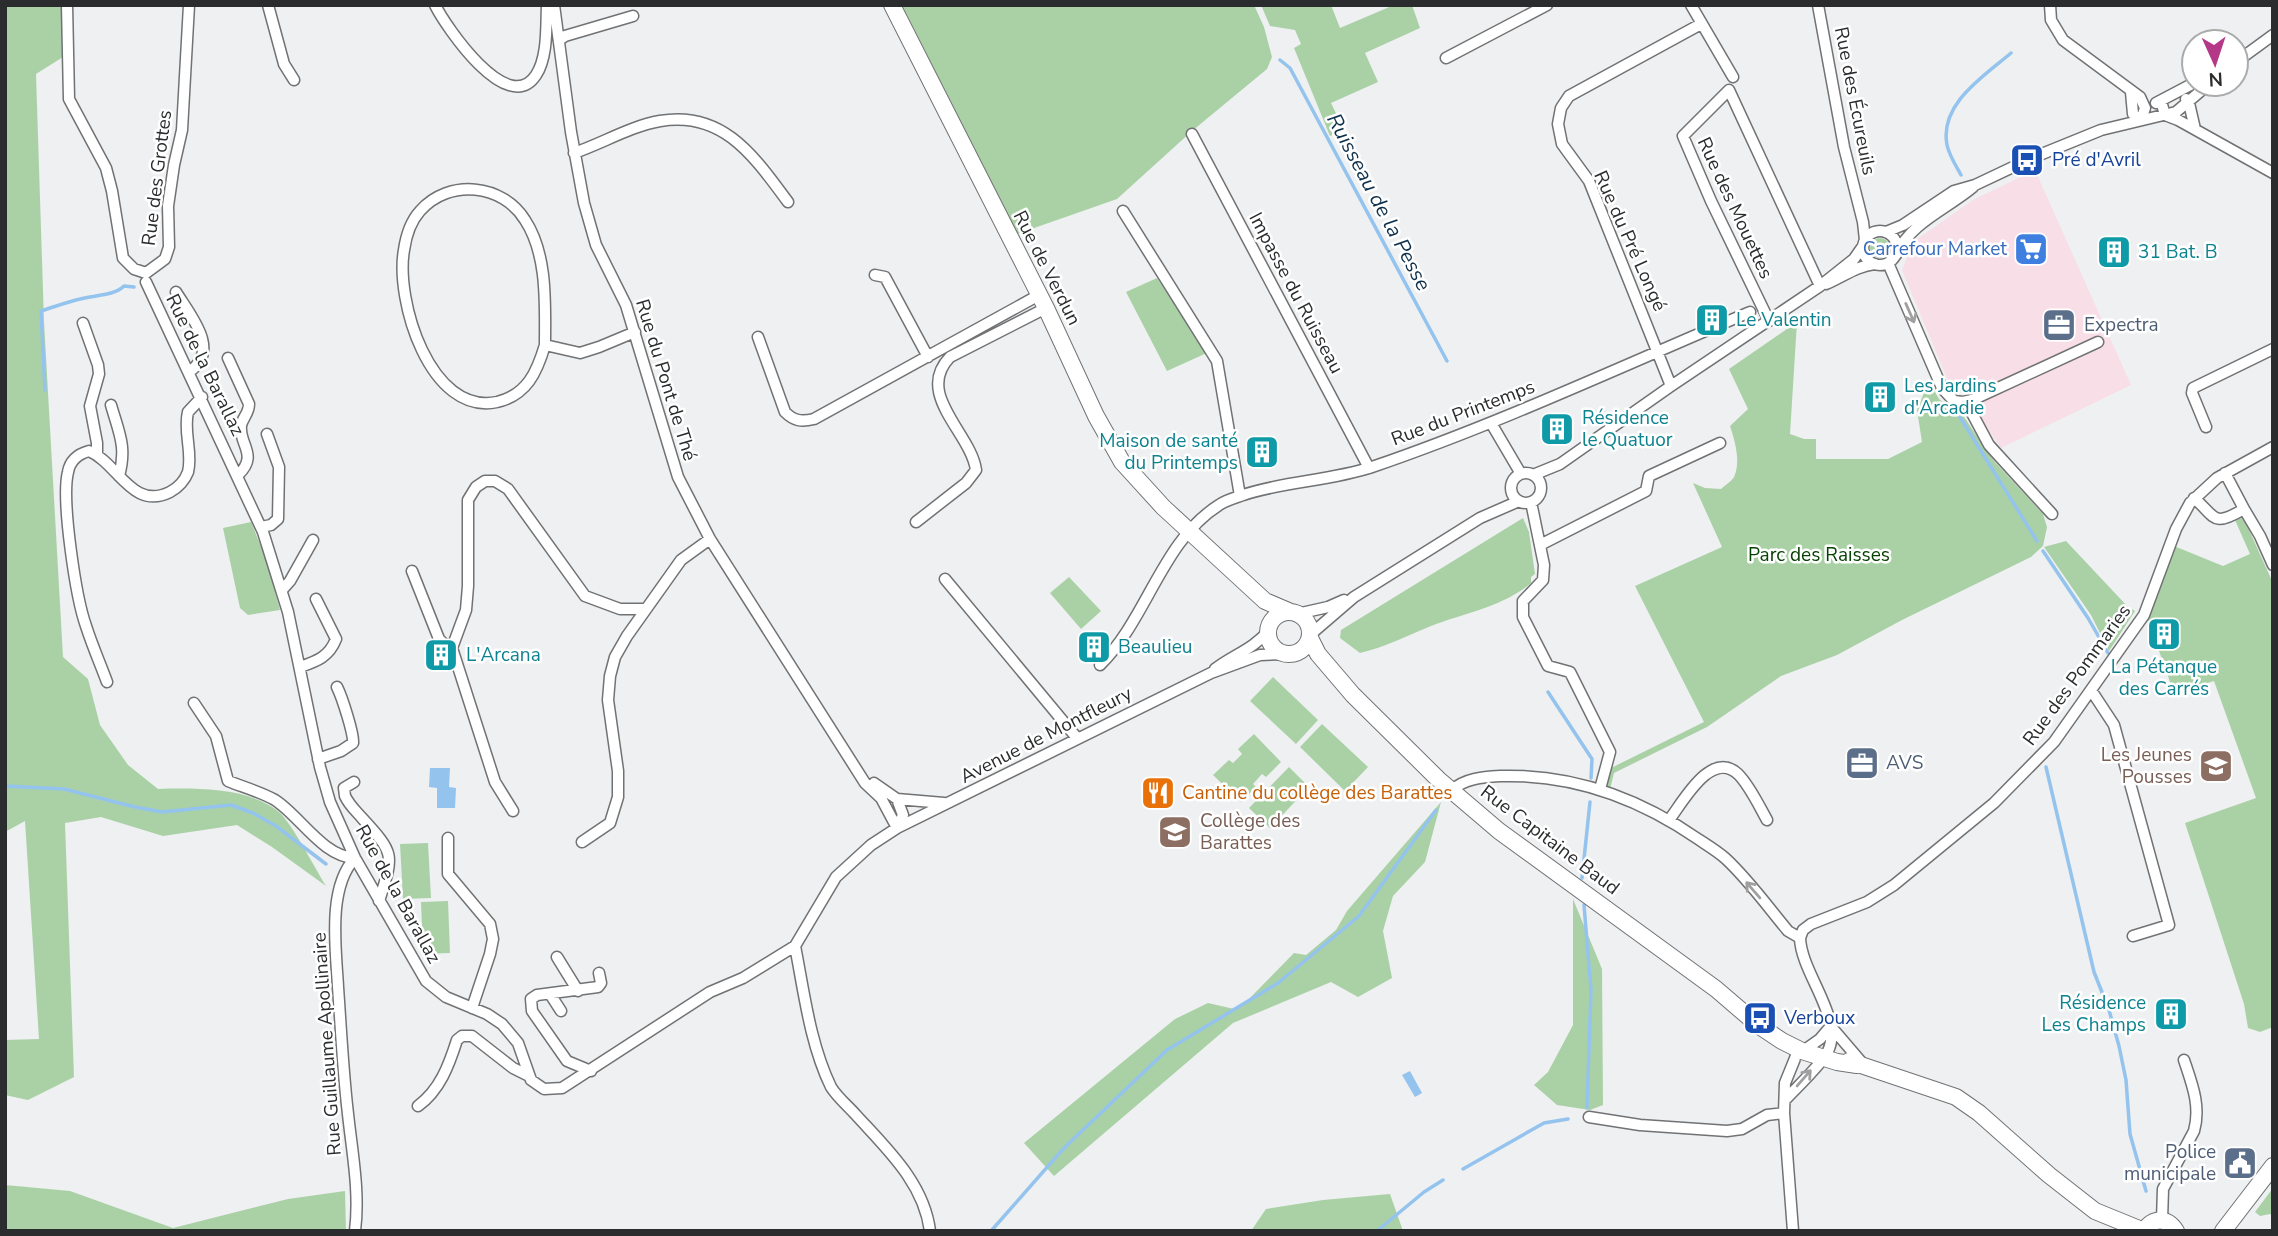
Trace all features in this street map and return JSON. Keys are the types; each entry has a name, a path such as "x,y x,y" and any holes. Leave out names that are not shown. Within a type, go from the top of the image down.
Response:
{"main road":[{"name":"Rue de Verdun","path":"892,5 1042,302 1096,416 1122,462 1189,532 1265,601 1294,613"},
{"name":"Rue de Verdun","path":"1189,532 1198,546 1263,613 1269,628"},
{"path":"1294,613 1306,619 1310,636 1305,647 1288,654 1272,645 1269,628 1276,617 1294,613"},
{"name":"Rue Capitaine Baud","path":"1310,636 1318,654 1353,695 1451,791 1519,846 1735,1003 1758,1025 1782,1041 1956,1097 1979,1113 2049,1175 2095,1211 2144,1231 2155,1220 2174,1227"},
{"name":"Rue Capitaine Baud","path":"1288,654 1311,665 1353,695"},
{"path":"2228,1229 2270,1173"}],"street":[{"name":"Rue des Grottes","path":"67,5 69,99 106,168 122,258 134,269 146,273 165,259 170,247 168,206 182,130 190,5"},
{"path":"268,5 284,64 294,80"},
{"path":"435,5 442,19 488,74 502,83 517,86 529,82 536,75 542,57 547,5"},
{"name":"Rue du Pont de Thé","path":"554,5 584,202 596,245 626,305 678,477 710,539 865,783 881,798 897,828"},
{"path":"1446,58 1547,5"},
{"path":"1691,5 1733,77"},
{"name":"Rue des Écureuils","path":"1818,5 1864,243"},
{"path":"2050,5 2051,20 2063,40 2140,97 2145,108"},
{"path":"559,40 633,16"},
{"name":"Rue du Pré Longé","path":"1671,386 1589,181 1562,144 1558,124 1562,108 1569,96 1701,24"},
{"path":"2250,52 2273,35"},
{"name":"Rue des Mouettes","path":"1769,321 1683,136 1728,90 1820,286"},
{"path":"2131,92 2137,117"},
{"path":"2137,117 2145,108 2178,93 2189,103 2195,129"},
{"path":"1521,474 1533,475 1560,464 1769,321 1820,286 1854,258 1873,233 1885,232 1903,225 1954,191 1975,185 2032,158 2137,117 2165,116 2176,112 2195,98"},
{"path":"2161,101 2165,116"},
{"path":"2165,116 2195,129 2273,173"},
{"path":"575,153 660,121 694,121 737,139 762,166 788,202"},
{"name":"Impasse du Ruisseau","path":"1192,134 1369,468"},
{"path":"1820,286 1860,266 1892,259 1912,230 1975,185"},
{"path":"462,189 478,190 504,198 517,208 532,232 542,269 545,345 534,376 519,393 508,398 494,402 472,402 452,392 442,383 434,372 407,307 402,268 410,228 419,212 431,201 443,194 462,189"},
{"name":"Rue des Écureuils","path":"1858,204 1885,232"},
{"path":"1123,211 1217,361 1240,496"},
{"path":"1885,232 1896,243 1892,259 1942,388 1954,401 1966,402 2098,342"},
{"path":"1864,243 1867,258 1875,264"},
{"path":"875,275 885,277 928,357"},
{"name":"Rue de la Barallaz","path":"146,282 261,527 282,590 318,759 330,802 355,858 426,981 446,997 487,1014 510,1031 518,1043 529,1076"},
{"path":"176,292 204,344 199,365 190,371"},
{"path":"758,337 785,412 793,419 804,421 814,419 928,357 1042,302"},
{"path":"916,522 966,483 976,470 971,454 939,398 938,386 943,364 950,357 1042,302"},
{"name":"Rue du Printemps","path":"1100,665 1136,619 1161,572 1195,523 1220,503 1259,490 1330,478 1369,468 1491,424 1750,312"},
{"path":"83,323 99,374 90,405 97,454"},
{"path":"545,345 580,353 635,332"},
{"path":"2206,427 2192,393 2193,388 2273,349"},
{"path":"229,358 249,411 241,426 248,460 238,475"},
{"path":"107,682 78,598 65,491 68,470 76,457 89,451 97,454 128,486 142,495 152,497 174,491 182,483 189,466 188,412 202,397"},
{"path":"1966,402 1989,444 2052,514"},
{"path":"111,405 123,447 124,458 118,476"},
{"path":"1491,424 1521,474"},
{"path":"261,527 271,525 278,519 279,467 268,433"},
{"path":"1540,545 1646,491 1649,476 1720,443"},
{"name":"Rue des Pommaries","path":"1800,938 1803,930 1811,924 1867,902 1894,885 1994,803 2054,742 2144,615 2176,528 2194,498 2225,473 2273,447"},
{"path":"1294,613 1328,607 1353,597 1480,518 1519,501 1531,502 1539,495 1560,464"},
{"path":"2225,473 2273,565"},
{"path":"1480,518 1511,491 1512,484 1521,474"},
{"path":"1533,475 1538,479 1541,489"},
{"path":"513,811 495,782 452,648 466,610 468,500 475,487 485,481 495,481 508,489 585,596 620,609 646,609"},
{"path":"1511,491 1519,501"},
{"path":"2194,498 2208,515 2216,519 2228,518 2244,509"},
{"path":"1531,502 1544,565 1543,580 1523,601 1523,617 1548,666 1570,672 1610,752 1603,791"},
{"path":"2260,536 2273,534"},
{"path":"582,842 610,823 618,797 618,771 608,700 615,657 681,560 710,539"},
{"path":"282,590 313,540"},
{"path":"412,570 439,639 452,648"},
{"path":"945,579 1077,738"},
{"path":"1310,636 1353,597"},
{"path":"300,667 319,661 331,650 335,639 316,599"},
{"name":"Avenue de Montfleury","path":"1211,673 1228,659 1254,646 1269,628"},
{"name":"Avenue de Montfleury","path":"897,828 1211,673 1260,655 1288,654"},
{"path":"318,759 341,751 353,743 354,737 347,720 344,701 337,687"},
{"path":"2091,690 2114,725 2169,925 2133,936"},
{"path":"194,703 216,736 228,781 276,801 298,823 343,858 355,858"},
{"path":"1670,820 1705,774 1723,768 1732,770 1743,780 1768,820"},
{"name":"Rue du Pont de Thé","path":"860,774 897,799 948,803"},
{"path":"1451,791 1472,779 1516,776 1541,777 1603,791 1670,820 1724,858 1788,931 1800,938 1803,958 1831,1026 1833,1039 1826,1055 1785,1100"},
{"path":"354,782 344,788 345,796 384,842 389,854 390,868 379,901"},
{"path":"418,1106 438,1087 457,1040 462,1036 472,1036 513,1068 529,1076 535,1084 551,1090 562,1088 710,992 743,978 795,946 836,877 855,857 897,828 903,815 897,799"},
{"path":"881,839 888,811"},
{"path":"448,838 448,874 490,924 493,939 472,1008"},
{"name":"Rue Guillaume Apollinaire","path":"355,858 341,880 335,932 344,1076 356,1194 355,1231"},
{"path":"795,946 809,1019 832,1089 902,1166 926,1207 930,1231"},
{"path":"557,957 578,991"},
{"path":"590,1071 567,1061 532,1011 531,999 537,995 598,987 601,983 598,973"},
{"path":"550,994 561,1011"},
{"path":"1794,1231 1784,1113 1785,1083 1796,1056 1820,1039 1831,1026"},
{"path":"1831,1026 1862,1067"},
{"path":"2174,1227 2164,1189 2194,1131 2198,1110 2185,1060"},
{"path":"1589,1117 1640,1125 1727,1131 1742,1129 1767,1115 1784,1113"}],"shaded area":[{"path":"2035,170 2131,385 2001,448 1979,416 1971,394 1951,388 1902,270 1913,242 1973,200"}],"green space":[{"path":"5,5 63,5 63,57 36,74 44,322 63,657 88,679 100,725 128,765 158,789 237,793 267,804 279,812 290,826 326,886 237,825 163,836 101,817 65,823 74,1077 28,1100 5,1095 5,1040 39,1039 25,821 5,832"},
{"path":"902,5 1254,5 1264,27 1272,57 1267,69 1192,131 1117,199 1017,234"},
{"path":"1261,5 1331,5 1340,28 1394,5 1412,5 1420,28 1365,53 1378,82 1331,103 1344,130 1330,136 1294,48 1301,44 1295,30 1270,26"},
{"path":"1880,238 1887,241 1890,248 1887,255 1880,258 1873,255 1870,248 1873,241"},
{"path":"1157,278 1209,352 1167,371 1126,292"},
{"name":"Parc des Raisses","path":"1797,322 1790,434 1804,439 1816,439 1816,459 1888,459 1922,442 1917,410 1929,381 1939,399 1960,411 1994,461 2043,514 2047,527 2043,546 2031,557 1837,655 1781,676 1707,727 1614,773 1610,789 1605,788 1611,768 1704,722 1635,586 1722,547 1693,483 1705,488 1721,489 1733,478 1736,471 1736,452 1730,426 1748,409 1729,369"},
{"path":"1523,518 1529,532 1535,574 1531,577 1531,583 1520,591 1496,604 1360,653 1340,638 1341,630"},
{"path":"2242,518 2273,583 2273,1027 2260,1032 2248,1028 2244,1004 2185,823 2256,798 2214,681 2174,693 2148,620 2174,546 2223,566 2250,554 2235,520"},
{"path":"251,522 266,559 280,610 248,615 240,608 223,528"},
{"path":"2066,541 2128,607 2135,611 2109,651 2091,615 2044,547"},
{"path":"1069,577 1101,611 1081,629 1050,593"},
{"path":"1273,677 1318,720 1296,744 1250,701"},
{"path":"1322,724 1368,767 1345,791 1300,747"},
{"path":"1254,734 1281,762 1266,777 1262,774 1253,784 1256,787 1241,802 1213,775 1229,760 1233,763 1242,754 1238,749"},
{"path":"1289,767 1309,787 1270,828 1249,808"},
{"path":"1441,802 1425,862 1393,896 1383,931 1392,978 1358,997 1331,982 1233,1023 1054,1176 1024,1143 1175,1019 1208,1003 1234,1009 1245,1003 1294,953 1306,955 1336,930 1347,911"},
{"path":"428,843 431,898 403,899 400,844"},
{"path":"1573,899 1602,969 1603,1105 1590,1110 1557,1105 1534,1085 1548,1072 1573,1025"},
{"path":"448,901 450,953 423,954 421,902"},
{"path":"5,1185 70,1191 173,1228 288,1199 345,1191 346,1231 5,1231"},
{"path":"2273,1188 2273,1216 2260,1216 2255,1212"},
{"path":"1390,1194 1403,1231 1251,1231 1266,1209"}],"water":[{"path":"430,768 450,768 449,787 456,788 455,808 437,808 437,788 429,787"},
{"path":"1410,1071 1422,1093 1415,1097 1402,1075"}],"waterway":[{"path":"1961,175 1947,145 1946,130 1950,117 1966,92 2011,53"},
{"name":"Ruisseau de la Pesse","path":"1280,60 1290,68 1447,361"},
{"path":"45,390 41,311 109,293 124,286 134,287"},
{"path":"1958,414 2037,541"},
{"path":"2043,551 2108,653"},
{"name":"Ruisseau de la Pesse","path":"1548,692 1592,759 1591,778"},
{"path":"2046,767 2094,972 2119,1046 2126,1080 2130,1134 2146,1191"},
{"path":"5,786 64,789 162,812 231,805 276,826 326,864"},
{"name":"Ruisseau de la Pesse","path":"1582,878 1590,802"},
{"path":"991,1231 1064,1148 1167,1050 1278,983 1359,916 1436,810"},
{"name":"Ruisseau de la Pesse","path":"1584,905 1591,990 1587,1108"},
{"name":"Ruisseau de la Pesse","path":"1463,1169 1544,1123 1568,1119"},
{"name":"Ruisseau de la Pesse","path":"1377,1231 1424,1192 1443,1180"}],"place":[{"name":"Pré d'Avril","path":"2027,160"},
{"name":"Carrefour Market","path":"2031,249"},
{"name":"31 Bat. B","path":"2114,252"},
{"name":"Le Valentin","path":"1712,320"},
{"name":"Expectra","path":"2059,325"},
{"name":"Les Jardins d'Arcadie","path":"1880,397"},
{"name":"Résidence le Quatuor","path":"1557,429"},
{"name":"Maison de santé du Printemps","path":"1262,452"},
{"name":"La Pétanque des Carrés","path":"2164,634"},
{"name":"Beaulieu","path":"1094,647"},
{"name":"L'Arcana","path":"441,655"},
{"name":"AVS","path":"1862,763"},
{"name":"Les Jeunes Pousses","path":"2216,766"},
{"name":"Cantine du collège des Barattes","path":"1158,793"},
{"name":"Collège des Barattes","path":"1175,832"},
{"name":"Résidence Les Champs","path":"2171,1014"},
{"name":"Verboux","path":"1760,1018"},
{"name":"Police municipale","path":"2240,1163"}]}
